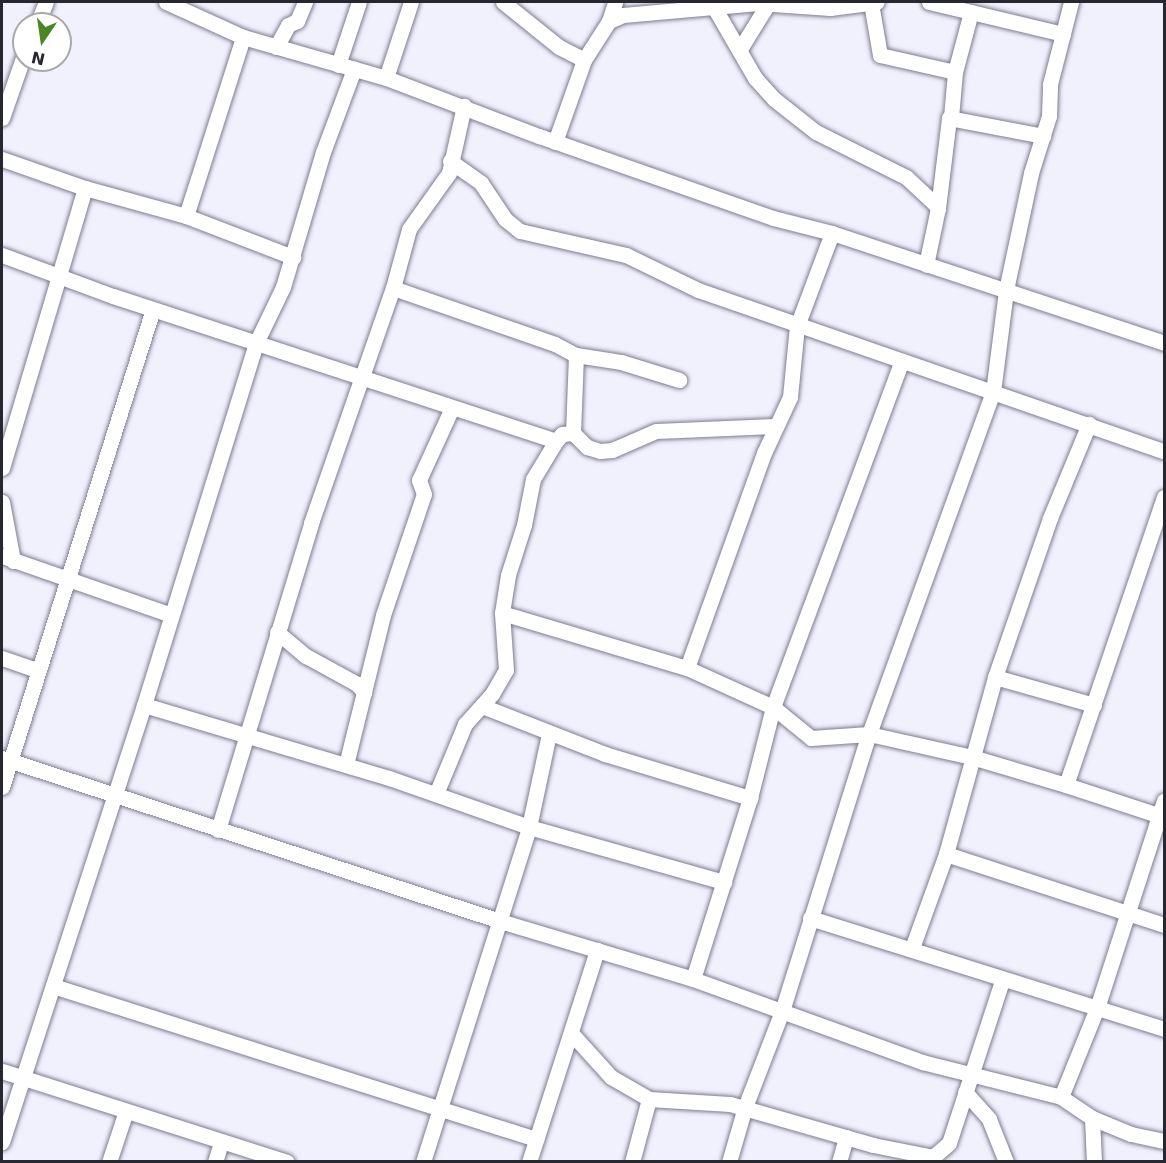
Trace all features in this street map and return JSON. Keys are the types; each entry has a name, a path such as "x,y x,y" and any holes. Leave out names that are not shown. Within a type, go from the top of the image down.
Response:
{"street":[{"path":"166,2 186,6 243,37 386,78 555,142 773,218 832,232 1164,342"},
{"path":"276,47 288,25 297,21 305,2"},
{"path":"338,65 359,2"},
{"path":"386,78 411,2"},
{"path":"503,2 559,47 584,60"},
{"path":"555,142 584,60 609,21 615,2"},
{"path":"609,21 623,15 713,4 768,2 831,5 874,2 880,55 955,72"},
{"path":"740,49 768,2"},
{"path":"928,2 1063,34"},
{"path":"729,1161 745,1107 782,1011 869,734 993,392 1005,290 1043,136 1071,2"},
{"path":"713,4 755,78 794,116 816,132 906,177 938,208"},
{"path":"926,265 938,208 955,72 972,12"},
{"path":"186,216 243,37"},
{"path":"2,1142 144,705 256,343 269,321 293,257 321,157 354,69"},
{"path":"2,118 18,72"},
{"path":"218,830 277,632 393,288 409,229 428,196 444,181 464,106"},
{"path":"951,117 1043,136"},
{"path":"2,159 85,188 186,216 293,257"},
{"path":"450,161 481,183 505,219 520,231 626,255 698,290 1164,451"},
{"path":"2,468 57,275 85,188"},
{"path":"687,668 774,426 790,397 797,326 832,232"},
{"path":"2,255 361,379 556,441"},
{"path":"393,288 555,344 576,355 621,362 679,380"},
{"path":"2,787 6,759 67,580 153,309"},
{"path":"576,355 573,433 587,447 600,451 612,450 656,431 774,426"},
{"path":"693,979 750,798 773,707 902,362"},
{"path":"346,765 383,615 424,494 419,480 453,408"},
{"path":"912,948 946,855 995,677 1050,518 1089,424"},
{"path":"436,794 460,732 482,706 506,670 502,613 532,479 562,434 573,433"},
{"path":"1066,785 1164,497"},
{"path":"2,502 7,559 171,615"},
{"path":"502,613 687,668 773,707 811,738 869,734 972,757 1163,811 1096,1008 1061,1097"},
{"path":"277,632 306,656 357,684 364,692"},
{"path":"2,658 37,670"},
{"path":"995,677 1094,705"},
{"path":"144,705 346,765 529,827 724,882"},
{"path":"482,706 549,734 750,798"},
{"path":"423,1161 529,827 549,734"},
{"path":"6,759 114,797 500,921 693,979 922,1062 1061,1097 1092,1118 1131,1134 1164,1141"},
{"path":"946,855 1164,925"},
{"path":"810,918 912,948 1002,981 1164,1029"},
{"path":"529,1161 572,1034 597,950"},
{"path":"572,1034 611,1077 649,1099 711,1101 745,1107 846,1137 933,1157 949,1143 970,1073 1002,981"},
{"path":"53,986 536,1139"},
{"path":"2,1071 287,1161"},
{"path":"964,1092 988,1119 1006,1161"},
{"path":"632,1161 649,1099"},
{"path":"109,1161 126,1111"},
{"path":"1092,1118 1094,1161"},
{"path":"839,1161 846,1137"},
{"path":"215,1161 221,1142"}]}
